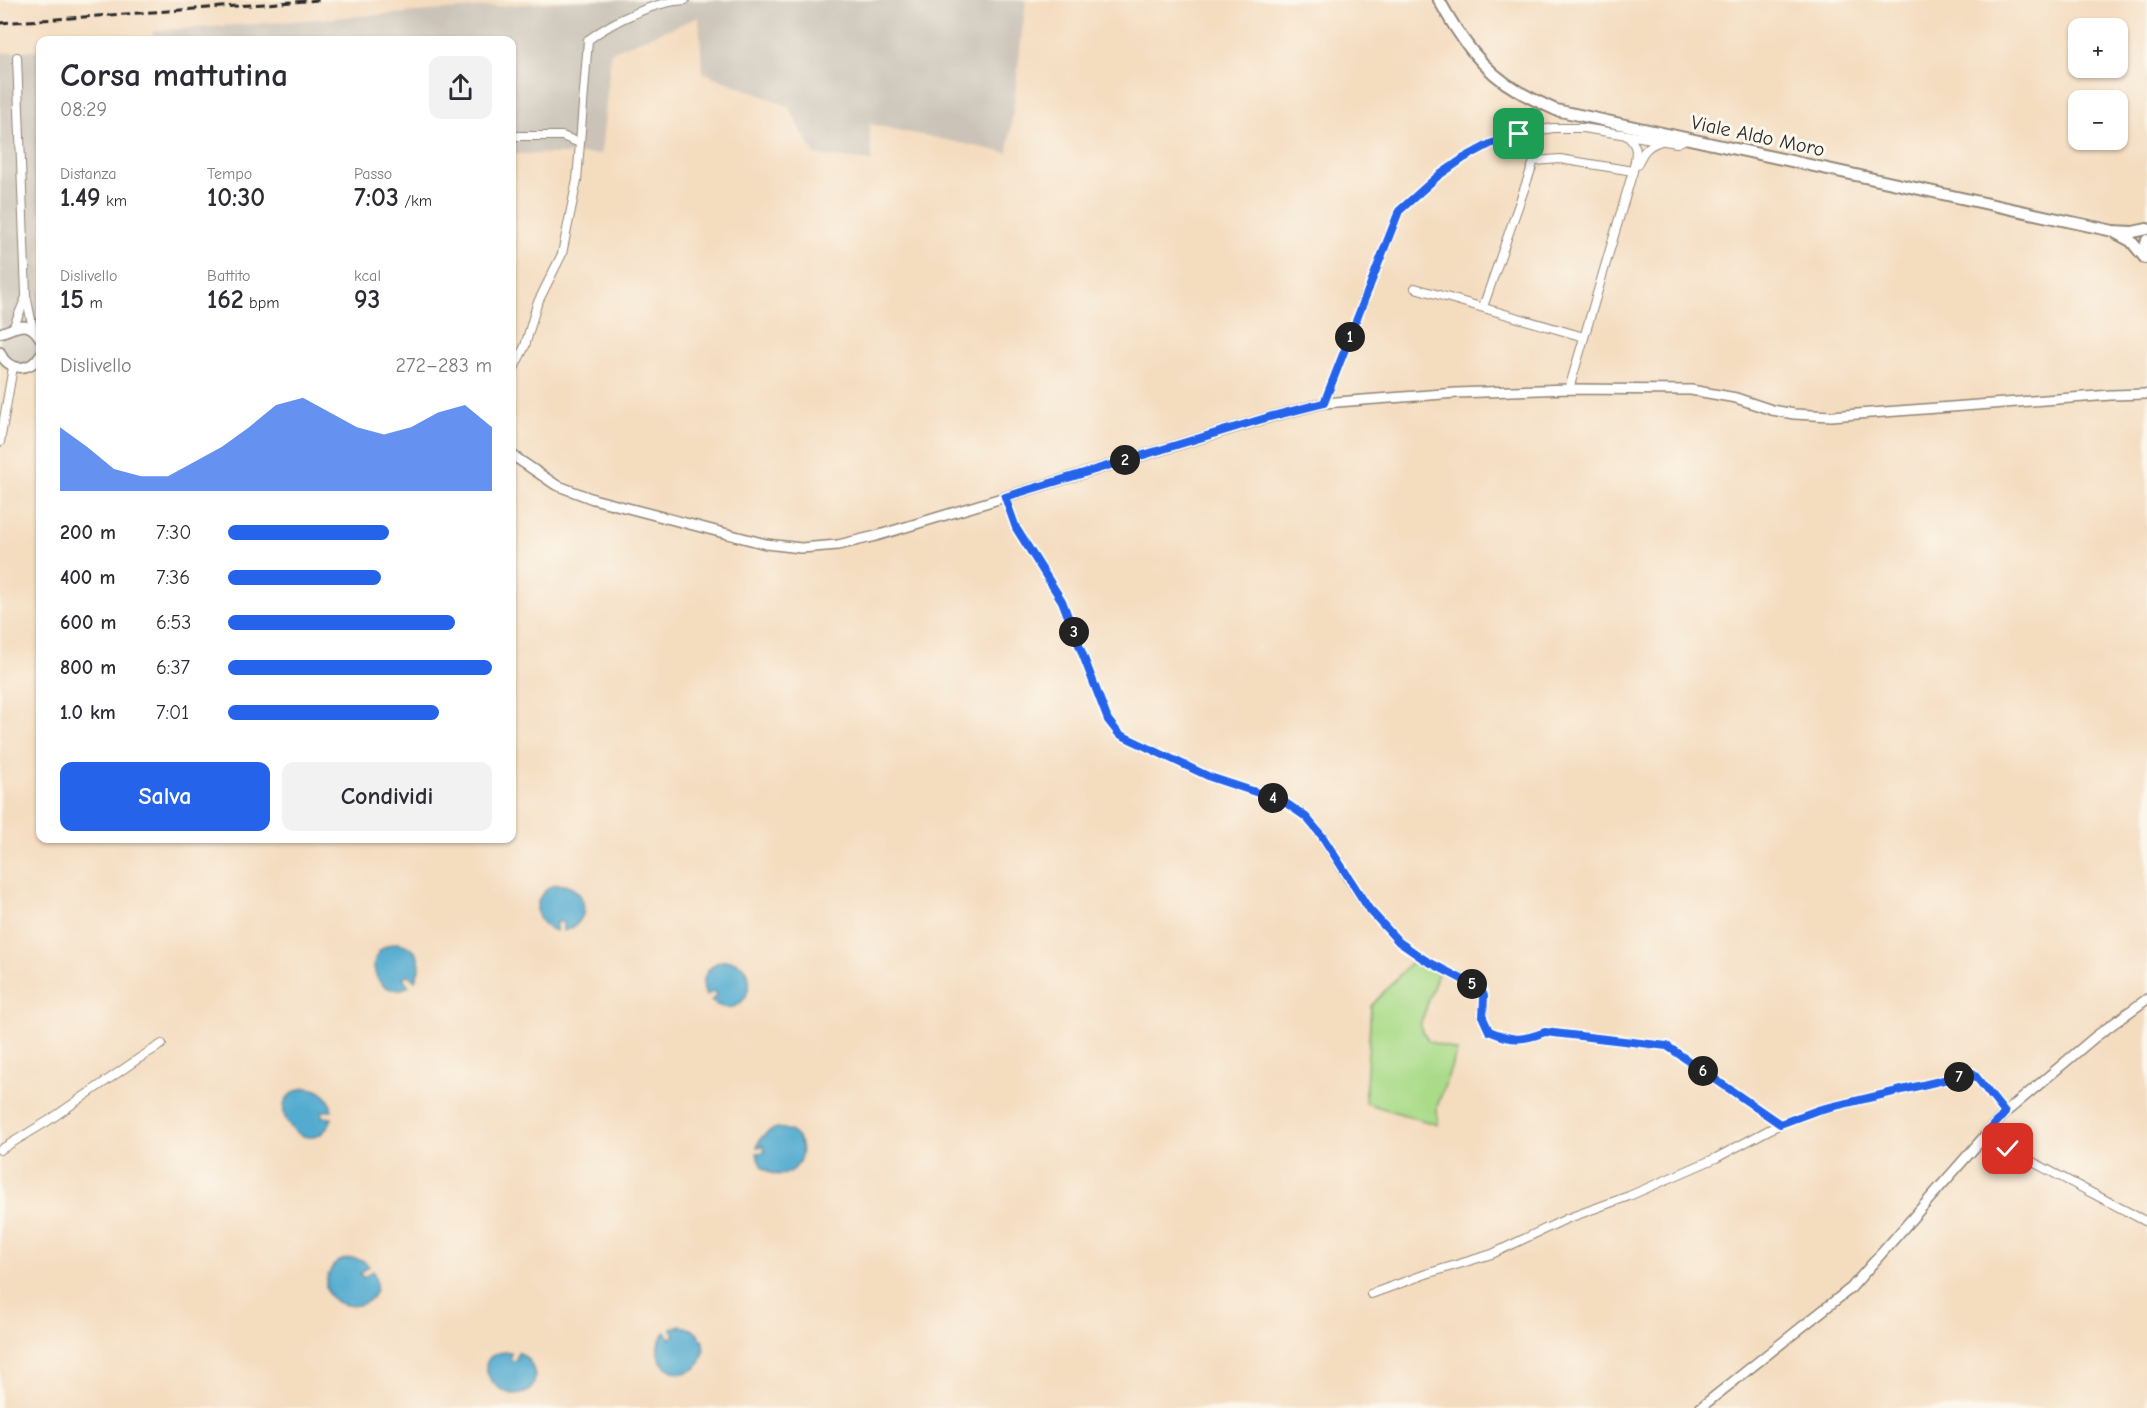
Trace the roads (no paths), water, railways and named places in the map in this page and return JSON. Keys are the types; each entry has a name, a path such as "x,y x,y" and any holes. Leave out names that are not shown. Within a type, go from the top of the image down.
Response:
{"main road":[{"name":"Viale Aldo Moro","path":"1439,0 1457,33 1483,64 1516,90 1556,110 2113,231 2133,232 2147,229"},
{"name":"Viale Aldo Moro","path":"2113,231 2131,241 2146,260"},
{"path":"2146,260 2147,240"}],"street":[{"path":"516,364 525,346 537,304 562,255 577,180 588,40 653,6 686,0"},
{"path":"17,57 26,295 33,329 36,333"},
{"path":"1324,403 1399,211 1430,183 1464,158 1490,144 1519,134 1553,128 1583,128 1677,144 1686,139"},
{"path":"1569,389 1633,171 1637,151 1635,142 1626,135"},
{"path":"516,136 562,136 580,143"},
{"path":"1633,171 1644,151 1651,145 1662,141"},
{"path":"1483,307 1534,161 1560,159 1633,171"},
{"path":"1415,288 1584,337"},
{"path":"0,341 26,295"},
{"path":"7,330 24,326 33,329"},
{"path":"0,354 13,367 36,367"},
{"path":"0,442 13,367"},
{"path":"516,458 556,485 593,499 766,544 801,548 838,545 1269,417 1324,403 1520,389 1691,390 1736,398 1772,410 1831,416 2146,394"},
{"path":"1005,497 1016,528 1062,601 1108,720 1119,734 1210,777 1283,801 1306,817 1322,836 1369,909 1399,942 1425,960 1481,989 1484,996 1483,1018 1489,1031 1508,1039 1527,1039 1545,1032 1667,1046 1780,1124"},
{"path":"1700,1408 1851,1288 2005,1113 2094,1036 2147,999"},
{"path":"0,1150 48,1121 162,1044"},
{"path":"1371,1294 1492,1254 1566,1219 1629,1196 1716,1158 1780,1124 1818,1110 1973,1073 2005,1113"},
{"path":"1987,1133 2018,1154 2147,1222"}],"water":[{"path":"555,885 575,890 583,904 580,920 573,927 563,931 563,922 556,922 556,931 542,922 538,916 538,902 547,889"},
{"path":"397,943 413,950 420,966 415,981 408,974 403,978 409,986 397,990 387,988 380,982 375,973 374,964 377,954 385,947"},
{"path":"721,961 736,962 745,969 749,979 744,1000 735,1006 724,1007 711,1001 717,995 713,991 706,996 704,990 705,975 711,967"},
{"path":"305,1088 320,1091 327,1097 332,1111 322,1111 322,1117 332,1118 323,1132 312,1137 301,1135 291,1127 285,1117 284,1105 290,1095"},
{"path":"777,1128 790,1131 798,1138 801,1147 801,1157 797,1166 790,1172 780,1175 764,1168 757,1153 765,1152 764,1146 757,1147 762,1137"},
{"path":"354,1258 362,1260 369,1266 360,1273 363,1278 373,1271 376,1287 371,1298 362,1304 350,1306 339,1303 330,1296 326,1285 330,1271 337,1262"},
{"path":"681,1326 697,1333 704,1347 701,1361 694,1369 685,1373 667,1368 658,1352 659,1342 666,1332 670,1339 675,1335 671,1328"},
{"path":"511,1352 510,1360 516,1361 518,1352 531,1364 534,1380 529,1391 517,1394 506,1392 496,1386 489,1377 486,1368 488,1360 496,1354"}],"railway":[{"path":"0,23 320,0"}]}
